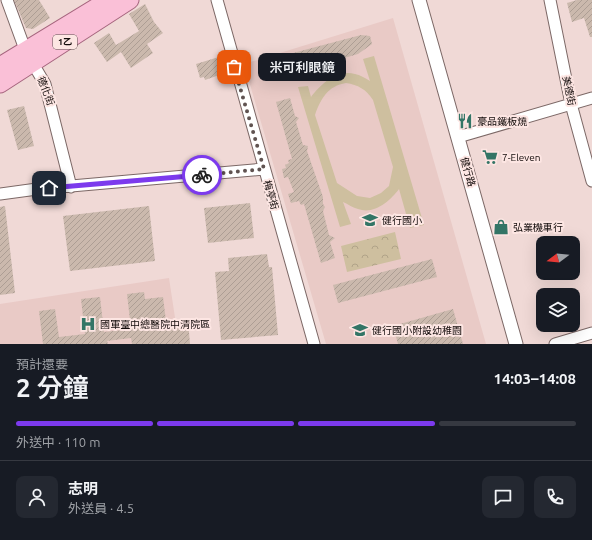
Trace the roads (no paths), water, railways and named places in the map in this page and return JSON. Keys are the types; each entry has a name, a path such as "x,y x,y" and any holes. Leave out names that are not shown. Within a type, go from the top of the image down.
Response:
{"main road":[{"name":"1乙","path":"0,84 30,57 108,0"},
{"name":"1乙","path":"0,66 30,57 130,0"}],"street":[{"name":"德化街","path":"7,0 30,57 45,84 71,187"},
{"name":"梅亭街","path":"216,0 314,344"},
{"name":"健行路","path":"419,0 516,344"},
{"name":"美德街","path":"550,0 571,104 592,182"},
{"path":"458,137 592,98"},
{"path":"0,194 38,189 264,169"},
{"path":"555,344 592,333"}],"place":[{"name":"米可利眼鏡","path":"234,67"},
{"name":"豪品鐵板燒","path":"465,121"},
{"name":"7-Eleven","path":"490,157"},
{"name":"健行國小","path":"370,220"},
{"name":"弘業機車行","path":"501,227"},
{"name":"國軍臺中總醫院中清院區","path":"88,324"},
{"name":"健行國小附設幼稚園","path":"360,330"}]}
